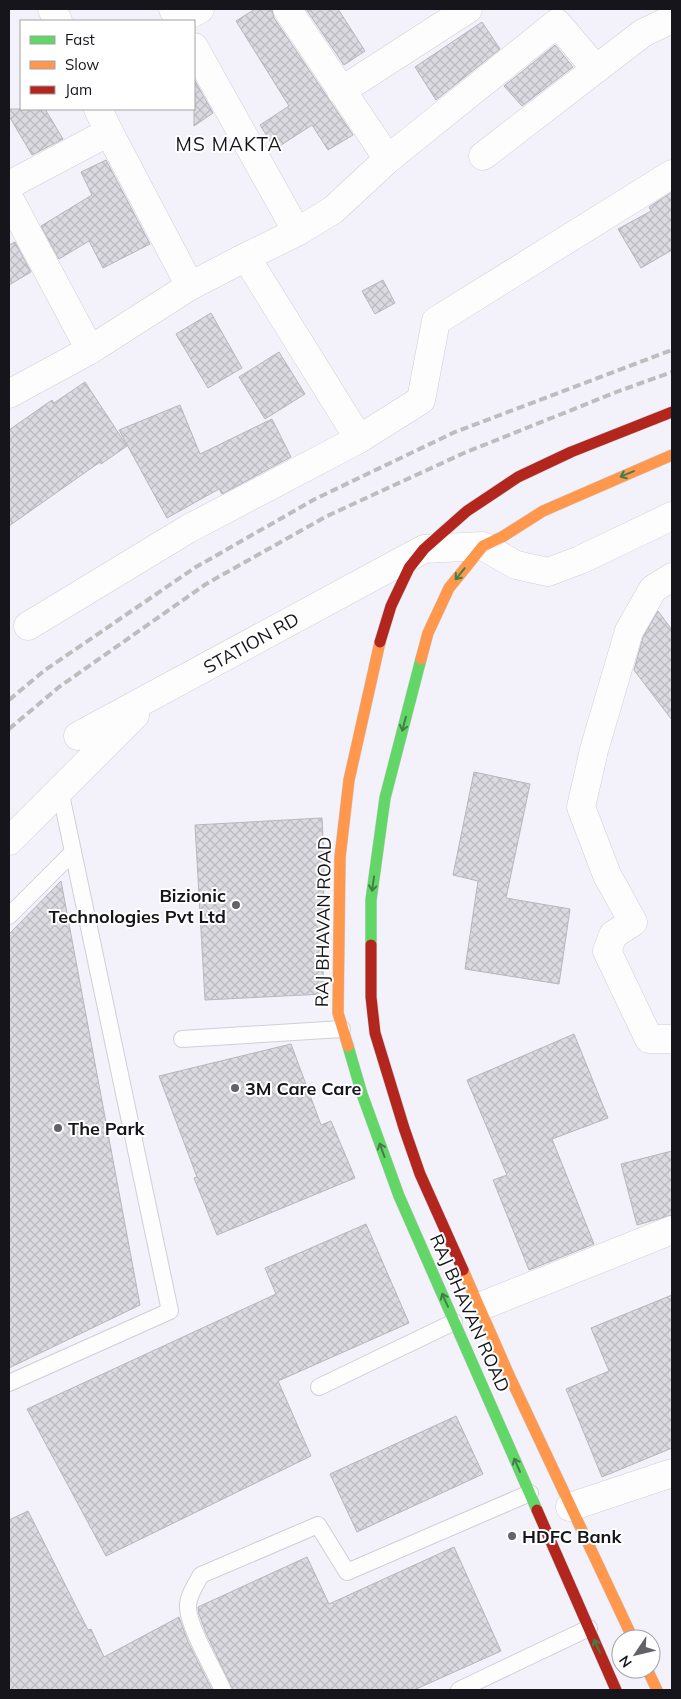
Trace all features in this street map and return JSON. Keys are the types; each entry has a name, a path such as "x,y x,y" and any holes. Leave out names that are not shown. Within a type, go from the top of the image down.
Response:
{"main road":[{"name":"RAJ BHAVAN ROAD","path":"616,1690 399,1196 362,1094 338,1013 340,857 349,780 376,652 391,606 409,568 424,548 467,511 518,477 570,452 672,412"},
{"name":"RAJ BHAVAN ROAD","path":"628,1629 508,1373 420,1174 375,1033 371,997 371,900 385,798 428,633 449,588 483,546 543,511 672,455"}],"street":[{"path":"287,9 388,158"},
{"path":"341,90 468,9"},
{"path":"483,156 643,33 671,22"},
{"path":"10,389 90,350 190,286 297,232 333,210 388,158 557,23 596,70"},
{"path":"195,49 297,232"},
{"path":"9,185 103,121 190,286"},
{"path":"28,626 188,529 359,440 421,400 436,321 672,174"},
{"path":"9,198 90,350"},
{"path":"246,257 359,440"},
{"path":"424,548 483,546 516,565 548,572 580,560 671,519"},
{"name":"STATION RD","path":"78,736 424,548"},
{"path":"672,577 652,589 629,631 594,750 581,807 606,875 633,922 613,935 607,951 649,1039 672,1038"},
{"path":"9,841 155,695"},
{"path":"479,1307 672,1230"},
{"path":"570,1507 672,1473"}],"lane":[{"path":"9,1383 170,1311 60,790"},
{"path":"9,916 73,852"},
{"path":"182,1039 342,1029"},
{"path":"319,1387 454,1322"},
{"path":"223,1690 192,1625 188,1606 193,1590 201,1575 318,1525 347,1572 530,1493"},
{"path":"459,1690 589,1628"}],"building":[{"path":"255,9 272,9 274,18 353,135 328,150 312,125 275,149 260,125 289,106 236,21"},
{"path":"306,9 338,9 365,51 344,65"},
{"path":"482,22 500,49 436,100 415,67"},
{"path":"555,45 573,67 522,106 504,86"},
{"path":"195,81 213,113 194,126 195,110"},
{"path":"9,109 46,110 63,139 32,155 9,116"},
{"path":"106,160 150,244 103,268 89,241 59,259 41,226 92,195 81,172"},
{"path":"672,192 672,250 641,268 618,229 651,211 649,207"},
{"path":"15,242 31,272 9,285 9,245"},
{"path":"383,280 395,303 375,314 362,291"},
{"path":"211,313 242,368 208,388 176,334"},
{"path":"279,352 305,394 265,419 239,377"},
{"path":"85,382 127,446 101,464 100,462 9,526 9,430 52,400 54,403"},
{"path":"180,405 200,454 272,419 291,457 222,494 219,489 167,518 119,430"},
{"path":"658,611 672,630 672,720 634,670 643,637"},
{"path":"474,772 530,784 506,898 570,909 559,984 465,969 478,881 453,875"},
{"path":"322,818 324,858 323,994 205,1000 195,825"},
{"name":"The Park","path":"61,881 140,1305 9,1368 9,934"},
{"path":"574,1034 608,1118 552,1139 594,1244 529,1270 493,1180 507,1175 467,1080"},
{"path":"291,1044 321,1125 331,1121 355,1178 217,1235 194,1178 197,1177 159,1076"},
{"path":"672,1151 672,1215 637,1225 621,1164"},
{"path":"366,1224 409,1323 278,1381 311,1456 106,1556 27,1409 276,1294 265,1268"},
{"path":"672,1295 672,1448 602,1477 566,1389 609,1371 591,1328"},
{"path":"456,1416 483,1474 357,1532 330,1474"},
{"path":"28,1511 88,1630 91,1629 104,1657 179,1617 188,1642 212,1690 9,1690 9,1520"},
{"path":"454,1547 501,1651 414,1690 233,1690 199,1614 198,1607 307,1557 329,1604"}],"railway":[{"path":"9,700 45,670 196,567 315,499 455,432 672,350"},
{"path":"9,729 59,687 206,584 327,516 464,453 619,391 672,372"}],"traffic: fast":[{"path":"371,945 371,900 385,798 421,659"},
{"path":"348,1046 362,1094 399,1196 537,1510"}],"traffic: slow":[{"path":"421,659 428,633 449,588 483,546 502,537 543,511 672,455"},
{"path":"348,1046 338,1013 340,857 349,780 380,642"},
{"path":"463,1270 508,1373 628,1629"},
{"path":"652,1679 657,1690"}],"traffic: jam":[{"path":"380,642 391,606 409,568 424,549 467,511 518,477 571,452 672,412"},
{"path":"371,945 371,997 375,1033 420,1174 463,1270"},
{"path":"537,1510 616,1690"}],"place":[{"name":"Bizionic Technologies Pvt Ltd","path":"236,905"},
{"name":"3M Care Care","path":"235,1088"},
{"name":"The Park","path":"58,1128"},
{"name":"HDFC Bank","path":"512,1536"}],"district":[{"name":"MS MAKTA","path":"229,144"}]}
